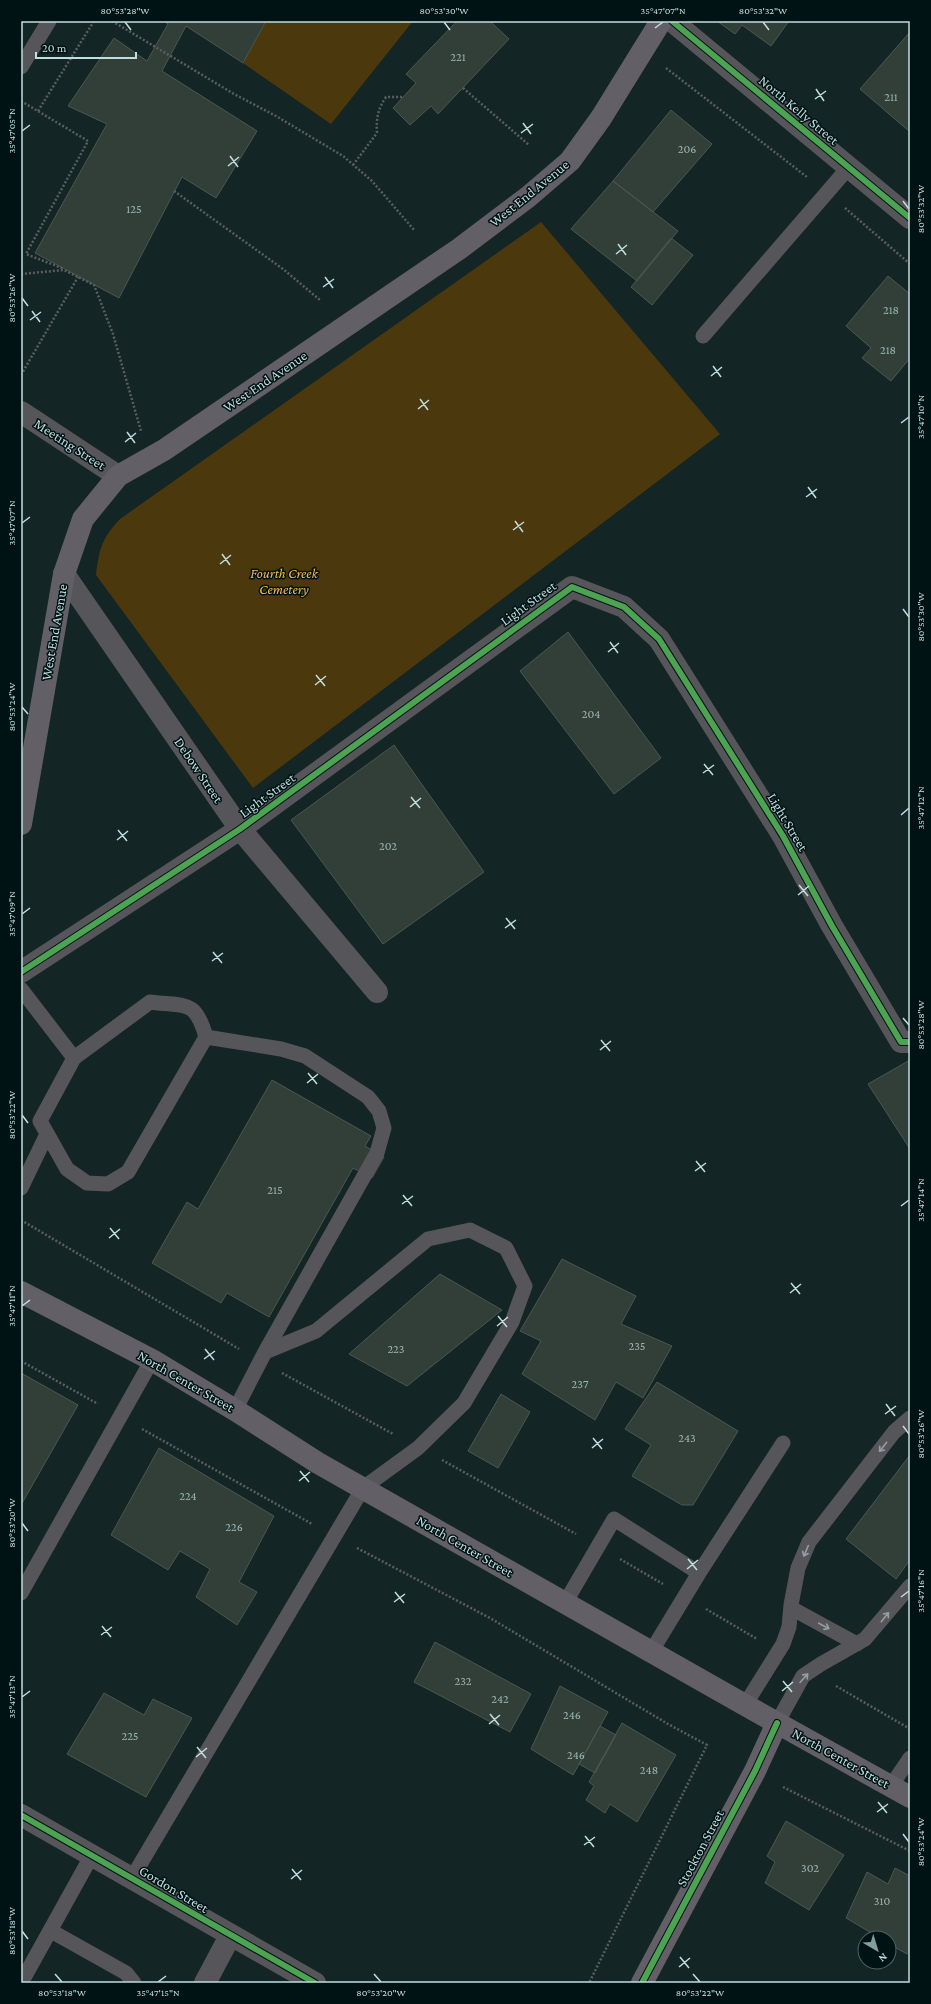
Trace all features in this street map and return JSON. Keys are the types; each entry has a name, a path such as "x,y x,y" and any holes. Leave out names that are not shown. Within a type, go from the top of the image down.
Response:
{"main road":[{"name":"West End Avenue","path":"21,817 64,574 83,519 118,476 164,450 459,249 528,197 570,161 601,118 661,21"},
{"name":"North Center Street","path":"21,1292 152,1360 235,1410 318,1463 745,1706 910,1797"},
{"name":"Stockton Street","path":"642,1983 755,1771 777,1723"}],"street":[{"name":"North Kelly Street","path":"672,21 910,218"},
{"name":"Meeting Street","path":"21,412 118,476"},
{"name":"Debow Street","path":"64,574 240,829 377,992"},
{"name":"Light Street","path":"21,972 240,829 572,587 624,607 659,639 783,836 832,926 901,1042 910,1042"},
{"name":"Gordon Street","path":"21,1815 230,1936 315,1983"},
{"path":"204,1983 230,1936"}],"lane":[{"path":"21,67 49,21"},
{"path":"703,336 849,167"},
{"path":"21,988 74,1058"},
{"path":"150,1002 182,1005 194,1010 203,1026 206,1037 128,1172 108,1184 87,1184 67,1169 40,1121 74,1058 150,1002"},
{"path":"206,1037 281,1049 305,1056 368,1097 379,1111 384,1128 377,1153 235,1410"},
{"path":"21,1188 47,1134"},
{"path":"132,1878 363,1488 418,1448 464,1403 512,1322 524,1286 506,1248 470,1230 428,1239 316,1331 263,1357"},
{"path":"21,1593 152,1360"},
{"path":"745,1706 778,1652 789,1627 798,1568 809,1542 894,1432 910,1418"},
{"path":"651,1652 684,1596 783,1443"},
{"path":"565,1603 614,1519 699,1573"},
{"path":"777,1723 803,1676 865,1639 882,1621 910,1586"},
{"path":"791,1608 858,1644"},
{"path":"891,1786 910,1758"},
{"path":"21,1983 92,1855"},
{"path":"51,1931 126,1973 134,1983"}],"path":[{"path":"38,112 94,21"},
{"path":"112,21 234,94 276,116 343,156 372,181 415,231"},
{"path":"662,66 827,192 910,264"},
{"path":"463,88 529,145"},
{"path":"353,165 377,133 376,122 378,109 386,97 403,97"},
{"path":"21,101 88,141 26,254 64,270 94,285 113,334 148,459"},
{"path":"174,191 283,269 320,300"},
{"path":"21,274 64,270"},
{"path":"21,375 78,277"},
{"path":"21,1220 263,1357 418,1448 598,1546 778,1652"},
{"path":"21,1362 335,1537 490,1618 668,1724 707,1745 589,1983"},
{"path":"811,1671 910,1729"},
{"path":"783,1787 910,1851"}],"green space":[{"path":"266,21 413,21 331,124 243,63"},
{"name":"Fourth Creek Cemetery","path":"541,222 720,434 253,788 96,575 98,558 105,538 120,519"}],"building":[{"path":"164,21 266,21 243,63 186,26 162,71 257,131 216,198 182,177 119,298 35,253 107,124 68,106 114,38 147,61 168,24"},
{"path":"457,21 490,21 509,39 438,114 431,106 410,125 393,108 416,83 406,74"},
{"path":"717,21 789,21 771,46 742,25 735,34"},
{"path":"910,32 910,132 860,89"},
{"path":"671,110 712,144 653,212 613,181"},
{"path":"613,181 678,231 637,281 571,229"},
{"path":"671,238 693,255 652,305 631,287"},
{"path":"888,276 910,294 910,358 891,381 862,358 871,348 846,326"},
{"path":"568,632 661,758 614,794 520,671"},
{"path":"394,745 484,872 383,944 291,820"},
{"path":"910,1060 910,1149 868,1084"},
{"path":"272,1080 371,1136 365,1146 384,1157 372,1178 353,1168 269,1317 227,1293 221,1303 152,1263 187,1202 198,1209"},
{"path":"562,1259 636,1296 621,1324 672,1346 643,1398 616,1382 595,1420 522,1374 541,1341 520,1331"},
{"path":"440,1274 502,1310 407,1386 349,1354"},
{"path":"21,1373 78,1405 21,1505"},
{"path":"657,1382 738,1431 693,1505 682,1505 632,1476 651,1445 625,1429"},
{"path":"501,1394 530,1412 498,1468 468,1451"},
{"path":"159,1448 274,1516 239,1582 257,1592 237,1625 196,1597 210,1569 180,1551 168,1570 111,1535"},
{"path":"910,1455 910,1560 896,1579 846,1539"},
{"path":"435,1642 531,1694 510,1732 414,1682"},
{"path":"560,1686 608,1712 573,1775 531,1749"},
{"path":"104,1693 144,1715 153,1699 192,1718 146,1797 67,1754"},
{"path":"622,1723 676,1755 637,1822 610,1804 605,1813 586,1800 594,1786 589,1782"},
{"path":"600,1726 616,1735 595,1773 579,1764"},
{"path":"786,1821 844,1855 809,1910 765,1883 775,1862 767,1856"},
{"path":"895,1868 910,1876 910,1949 907,1954 897,1948 897,1930 866,1930 846,1918 867,1872 888,1884"}],"cycle path":[{"path":"672,21 910,218"},
{"path":"21,972 240,829 572,587 624,607 659,639 783,836 832,926 901,1042 910,1042"},
{"path":"642,1983 755,1771 777,1723"},
{"path":"21,1815 315,1983"}]}
